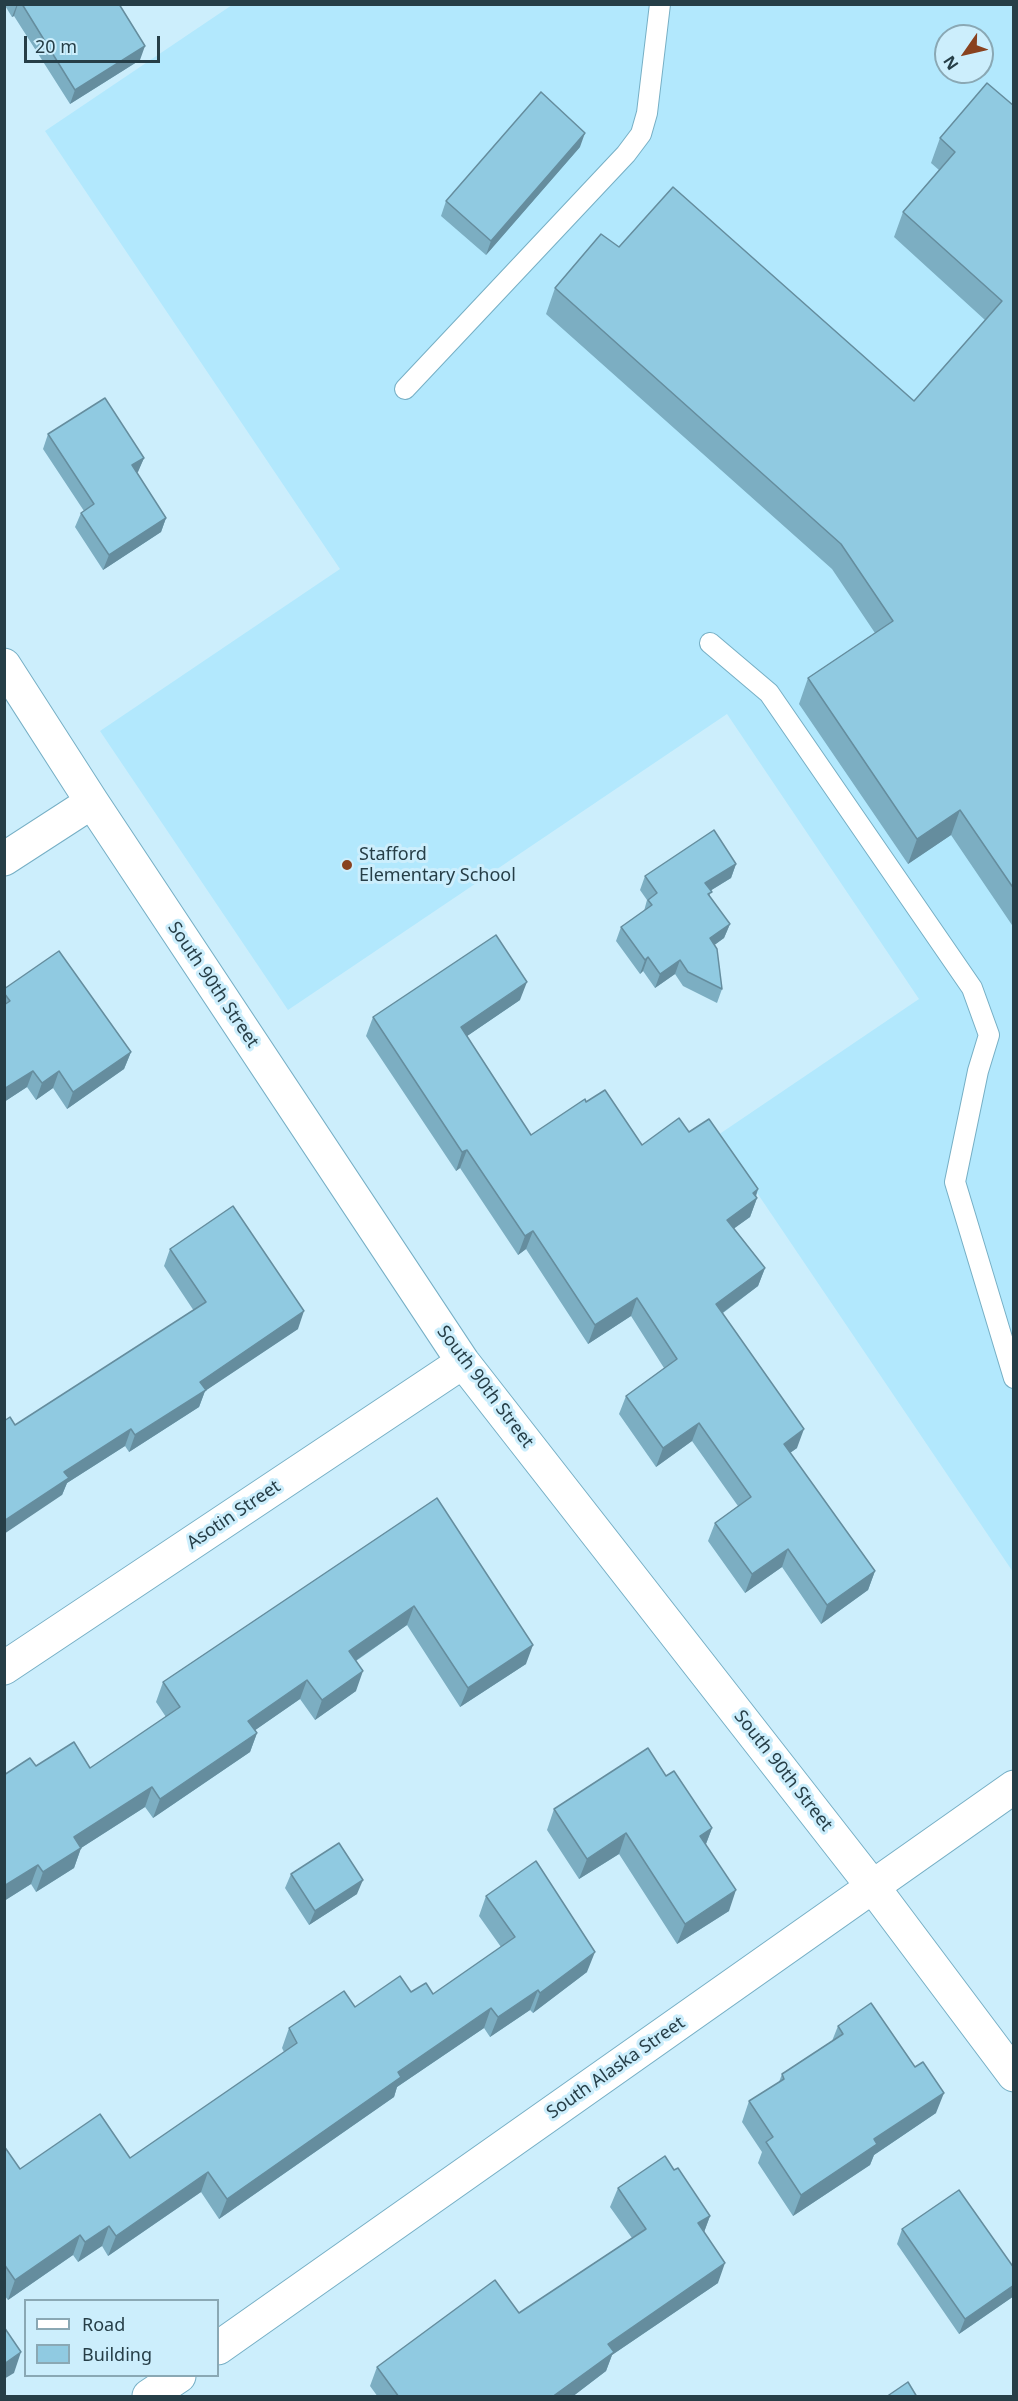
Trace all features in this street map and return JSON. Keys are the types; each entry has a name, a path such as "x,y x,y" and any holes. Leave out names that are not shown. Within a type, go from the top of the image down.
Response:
{"street":[{"name":"South 90th Street","path":"4,665 92,802 463,1362 873,1887 1014,2075"},
{"path":"4,859 92,802"},
{"name":"Asotin Street","path":"4,1668 463,1362"},
{"name":"South Alaska Street","path":"219,2347 1014,1787"},
{"path":"149,2397 178,2377"}],"lane":[{"path":"405,389 626,154 641,134 647,113 660,4"},
{"path":"710,643 769,693 972,988 989,1035 978,1071 955,1182 1014,1378"}],"shaded area":[{"name":"Stafford Elementary School","path":"232,5 1013,5 1013,1572 718,1135 919,999 727,714 288,1010 100,731 340,569 45,131"}],"building":[{"path":"22,4 119,4 145,46 75,90"},
{"path":"986,84 1014,106 1014,889 960,810 917,839 808,678 893,621 841,544 555,288 601,234 619,247 673,187 914,401 1002,301 903,212 955,152 940,138"},
{"path":"541,92 585,133 491,241 446,201"},
{"path":"105,398 144,458 132,465 166,518 109,555 81,513 94,504 48,434"},
{"path":"714,830 736,864 705,883 712,892 708,894 730,924 710,938 717,949 722,989 688,972 680,960 660,974 648,957 645,960 621,927 652,905 648,900 657,893 645,876"},
{"path":"496,935 527,982 461,1027 531,1135 585,1099 586,1102 605,1090 642,1145 679,1118 689,1132 709,1119 758,1189 753,1193 757,1198 727,1220 765,1268 716,1304 804,1429 784,1444 875,1571 827,1605 788,1549 752,1574 715,1523 751,1497 699,1423 663,1448 626,1396 677,1359 637,1298 595,1325 533,1231 525,1236 467,1150 462,1152 373,1017"},
{"path":"59,951 131,1052 73,1092 59,1071 42,1083 33,1071 4,1089 4,1005 10,1001 4,989"},
{"path":"233,1206 304,1311 200,1382 206,1390 135,1435 131,1429 64,1472 69,1478 4,1521 4,1421 10,1417 15,1425 206,1302 170,1249"},
{"path":"437,1498 533,1645 468,1688 414,1606 349,1651 363,1671 322,1700 307,1680 248,1721 257,1733 160,1799 152,1787 74,1837 81,1848 43,1872 38,1865 4,1886 4,1775 30,1758 36,1766 74,1742 90,1768 180,1707 163,1682"},
{"path":"648,1748 666,1776 674,1771 712,1828 700,1836 736,1890 685,1924 626,1833 587,1859 554,1809"},
{"path":"339,1843 363,1880 315,1911 291,1874"},
{"path":"536,1861 595,1952 540,1993 538,1990 498,2017 491,2008 398,2072 401,2077 227,2199 208,2172 116,2236 109,2226 85,2242 80,2235 15,2280 4,2264 4,2146 20,2169 100,2114 130,2158 297,2043 289,2028 344,1991 355,2007 400,1976 411,1992 426,1983 433,1994 515,1937 486,1896"},
{"path":"871,2003 915,2067 923,2062 944,2093 874,2139 877,2144 801,2195 766,2142 773,2137 749,2101 784,2079 782,2074 843,2034 838,2026"},
{"path":"665,2156 674,2170 678,2168 710,2216 698,2223 725,2263 608,2344 614,2352 552,2397 399,2397 377,2367 495,2280 519,2313 646,2229 618,2188"},
{"path":"959,2190 1014,2268 1014,2285 965,2319 902,2229"},
{"path":"4,2327 21,2352 4,2364"},
{"path":"908,2382 917,2397 886,2397"}],"place":[{"name":"Stafford Elementary School","path":"347,865"}]}
